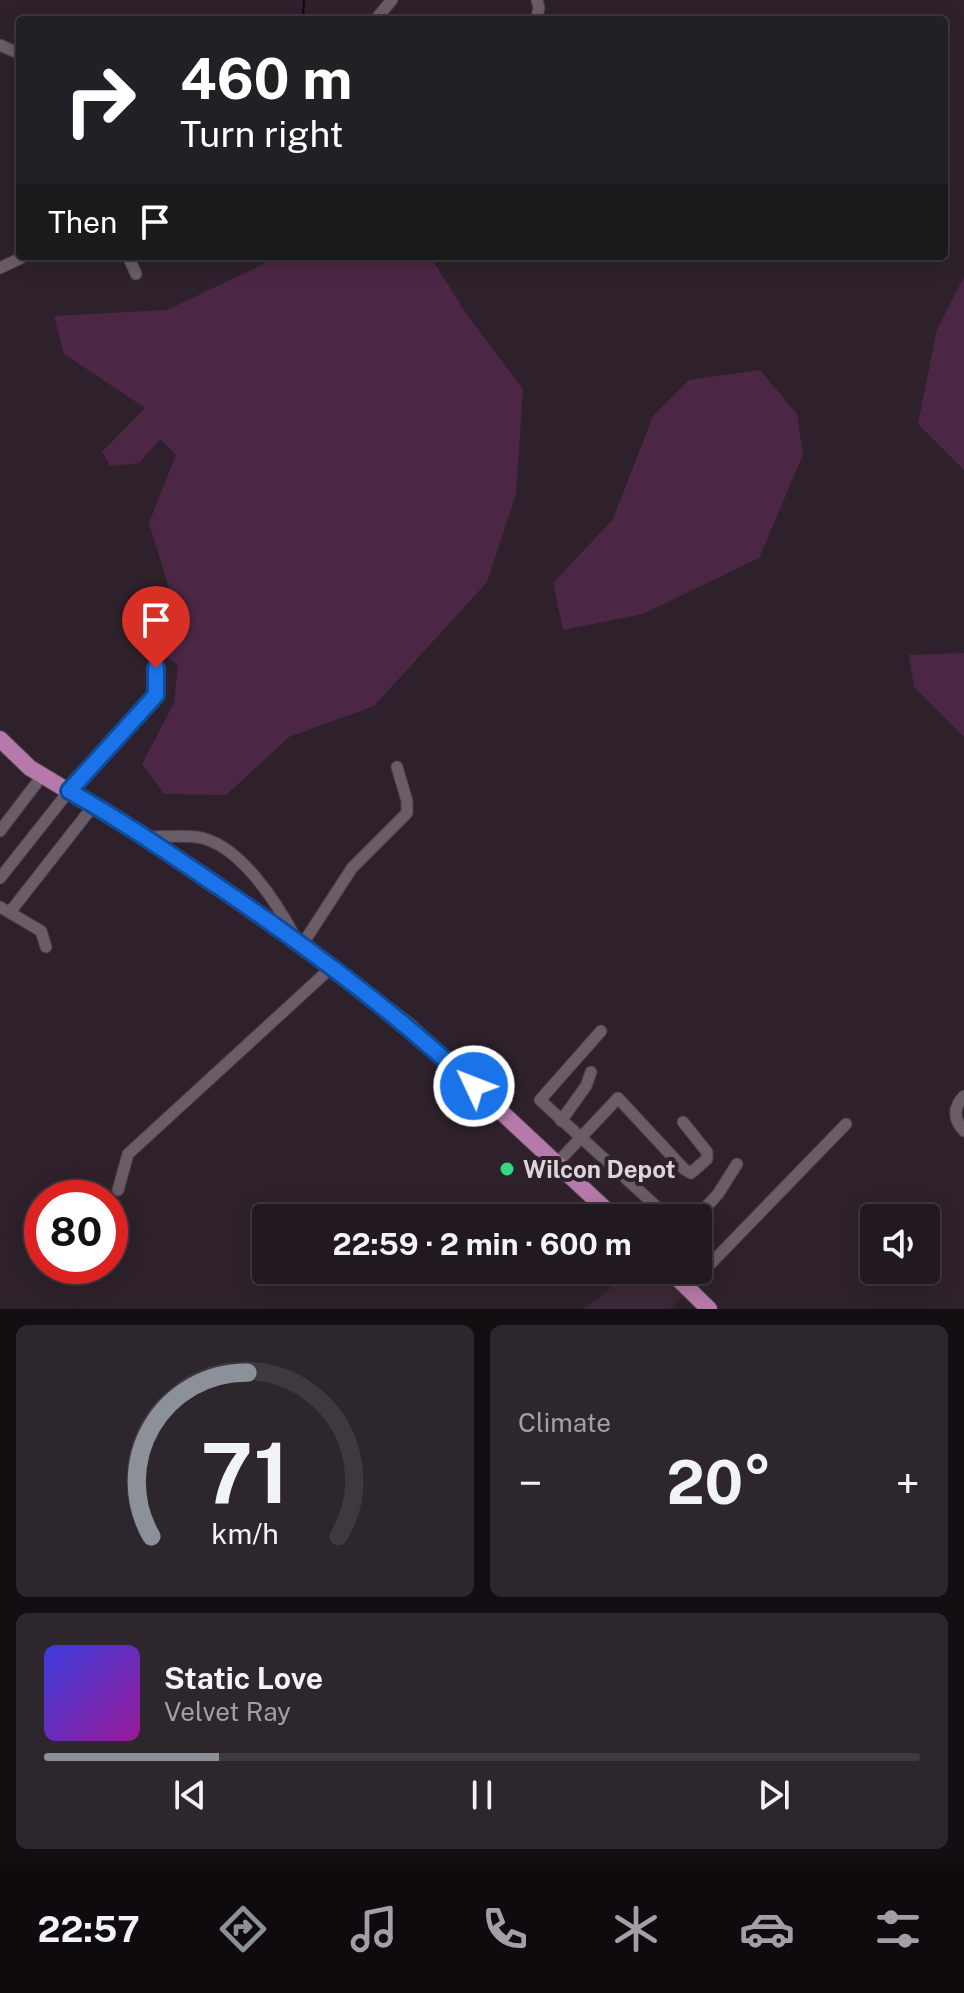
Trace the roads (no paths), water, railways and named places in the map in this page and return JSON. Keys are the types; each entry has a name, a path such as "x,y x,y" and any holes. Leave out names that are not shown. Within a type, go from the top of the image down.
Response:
{"highway":[{"path":"0,739 30,768 145,837 299,943 410,1027 600,1204"},
{"path":"683,1284 709,1309"}],"street":[{"path":"378,16 392,0"},
{"path":"130,260 136,274"},
{"path":"0,878 69,791 156,695 156,668"},
{"path":"145,837 200,837 237,857 276,900 299,943 352,868 407,813 407,801 397,767"},
{"path":"0,831 42,776"},
{"path":"46,947 41,931 3,909 94,805"},
{"path":"121,1180 128,1154 332,967"},
{"path":"601,1031 540,1100 653,1204"},
{"path":"561,1121 586,1086 591,1072"},
{"path":"964,1096 955,1109 955,1117 964,1131"},
{"path":"557,1163 618,1098 691,1173 707,1159 707,1152 683,1122"},
{"path":"687,1288 846,1124"},
{"path":"709,1204 737,1164"}],"waterway":[{"path":"303,16 304,0"}],"place":[{"name":"Wilcon Depot","path":"507,1169"}]}
